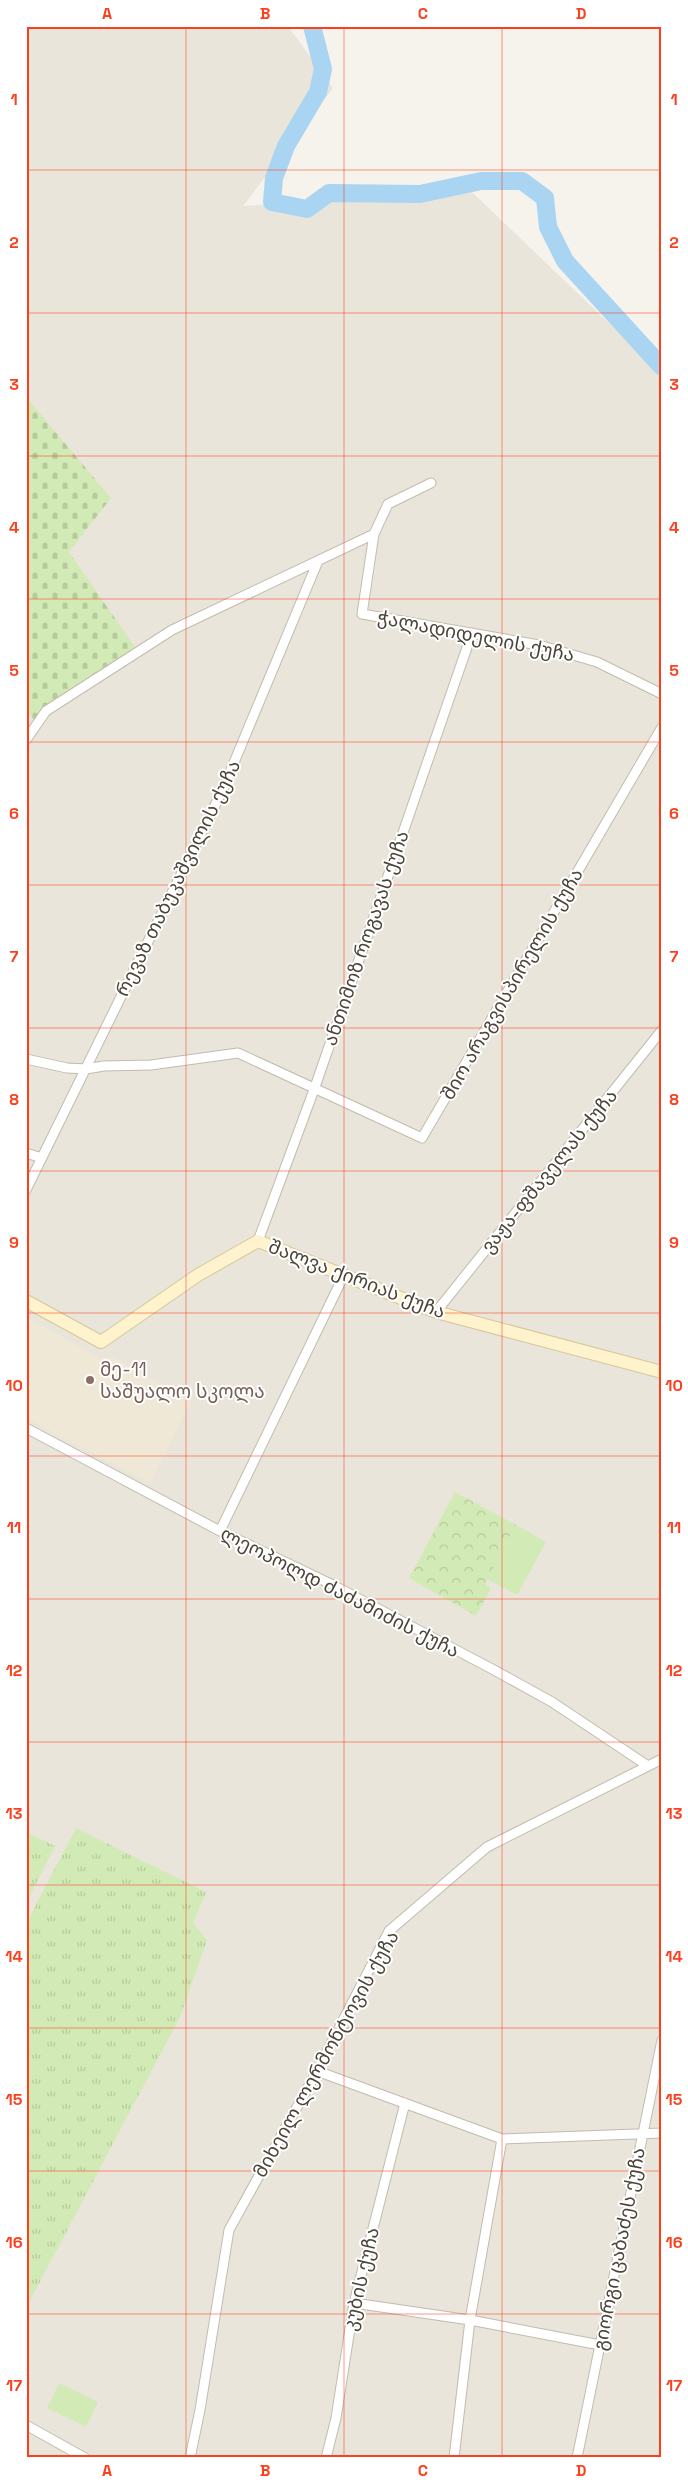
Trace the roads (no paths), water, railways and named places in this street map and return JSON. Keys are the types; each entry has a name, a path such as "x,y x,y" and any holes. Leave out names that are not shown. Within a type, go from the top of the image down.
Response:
{"street":[{"path":"26,740 46,711 90,680 172,630 374,534 388,504 431,483"},
{"name":"ჭალადიდელის ქუჩა","path":"374,534 362,614 539,645 597,662 662,694"},
{"name":"რევაზ თაბუკაშვილის ქუჩა","path":"26,1190 223,789 318,561"},
{"name":"ანთიმოზ როგავას ქუჩა","path":"258,1241 315,1087 472,633"},
{"name":"შიო არაგვისპირელის ქუჩა","path":"315,1087 422,1138 662,727"},
{"name":"ვაჟა-ფშაველას ქუჩა","path":"436,1312 662,1030"},
{"path":"26,1058 68,1068 86,1068 152,1065 238,1053 315,1087"},
{"path":"26,1153 42,1158"},
{"name":"შალვა ქირიას ქუჩა","path":"26,1302 101,1342 198,1275 258,1241 436,1312 662,1372"},
{"path":"220,1531 344,1275"},
{"name":"ლეოპოლდ ძაძამიძის ქუჩა","path":"26,1428 220,1531 333,1585 494,1670 552,1702 648,1766"},
{"name":"მიხეილ ლერმონტოვის ქუჩა","path":"190,2458 229,2230 317,2071 389,1931 487,1847 662,1759"},
{"name":"გიორგი ცაბაძეს ქუჩა","path":"577,2458 641,2134 662,2040"},
{"path":"317,2071 502,2139 662,2133"},
{"name":"კუბის ქუჩა","path":"326,2458 336,2418 354,2303 404,2103"},
{"path":"454,2458 470,2320 502,2139"},
{"path":"354,2303 470,2320 600,2345"},
{"path":"26,2424 85,2458"}],"waterway":[{"path":"312,26 323,69 318,92 286,146 274,178 272,202 307,209 329,193 420,194 481,181 522,181 545,198 548,227 565,261 662,367"}],"place":[{"name":"მე-11 საშუალო სკოლა","path":"90,1380"}]}
